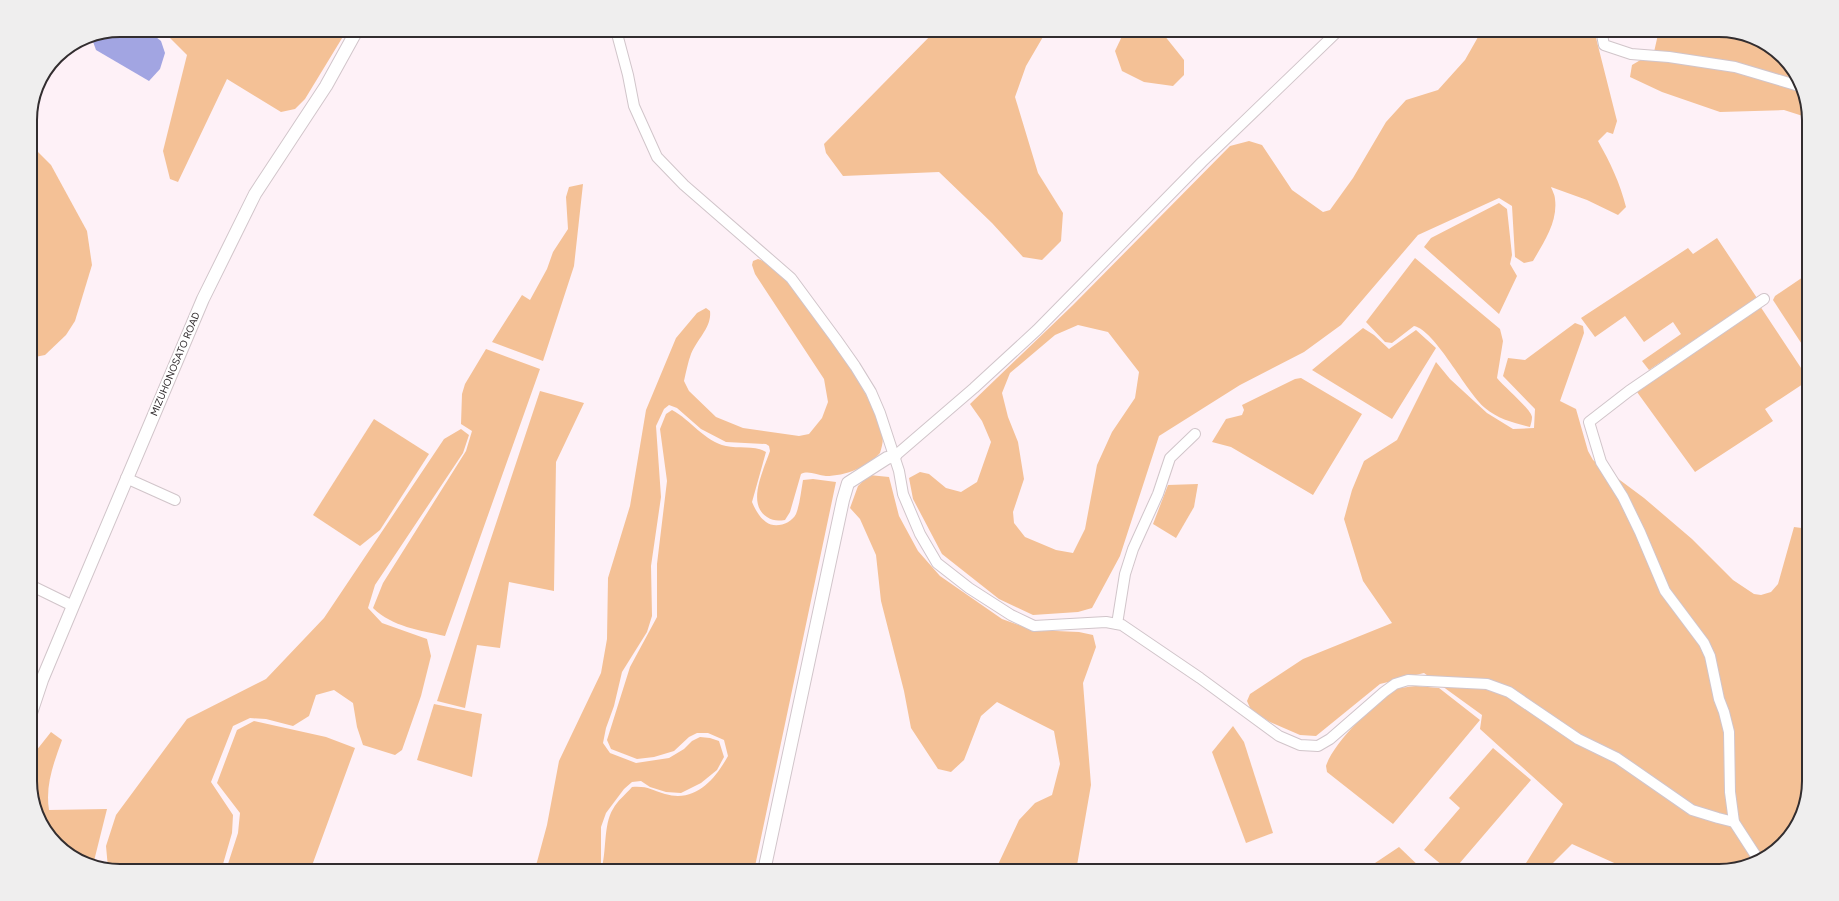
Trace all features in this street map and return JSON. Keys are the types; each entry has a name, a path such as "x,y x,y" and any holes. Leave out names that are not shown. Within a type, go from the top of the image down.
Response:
{"street":[{"name":"MIZUHONOSATO ROAD","path":"37,695 126,478 203,299 255,194 326,86 354,37"},
{"path":"618,37 628,75 634,106 657,157 684,185 791,278 859,372 877,406 895,456 903,494 920,534 937,563 968,588 1011,615 1034,626 1106,622 1122,625 1200,678 1279,736 1300,745 1318,746 1330,740 1395,684 1408,680 1487,684 1509,692 1578,739 1617,758 1692,810 1734,822"},
{"path":"765,864 831,553 848,483 887,458 895,456 974,388 1037,330 1202,162 1332,37"},
{"path":"1602,37 1604,45 1631,54 1712,62 1794,84"},
{"path":"1756,855 1734,822 1730,792 1729,732 1719,699 1710,656 1704,643 1665,591 1640,532 1623,497 1601,462 1589,422 1629,391 1764,299"},
{"path":"1117,624 1125,574 1133,549 1158,494 1170,458 1195,434"},
{"path":"126,478 175,500"},
{"path":"37,588 73,606"}],"shaded area":[{"path":"169,37 343,37 305,99 295,109 281,112 227,79 178,182 170,179 163,151 187,55"},
{"path":"929,37 1043,37 1026,66 1015,97 1038,173 1063,213 1061,241 1042,260 1023,257 992,223 939,172 843,176 826,153 824,144"},
{"path":"1122,37 1166,37 1184,60 1184,75 1173,86 1144,82 1122,71 1115,51"},
{"path":"1478,37 1596,37 1617,121 1613,134 1607,132 1598,141 1614,173 1626,207 1618,215 1587,200 1551,187 1555,197 1552,224 1546,239 1533,261 1524,263 1515,257 1512,206 1499,198 1418,235 1341,325 1304,352 1240,385 1159,436 1120,556 1092,608 1078,612 1033,615 999,599 942,554 913,499 909,478 920,472 929,474 946,488 961,492 977,482 991,442 982,421 970,404 1073,305 1230,146 1249,141 1262,145 1292,190 1323,212 1330,210 1353,178 1386,122 1406,100 1438,90 1465,60","holes":["1078,325 1108,332 1139,372 1135,398 1112,432 1097,465 1085,529 1073,553 1056,550 1025,537 1014,523 1013,512 1024,479 1018,442 1008,417 1002,393 1010,373 1055,335"]},
{"path":"1657,37 1725,37 1746,41 1765,51 1774,58 1788,74 1798,93 1802,116 1784,110 1720,112 1662,92 1630,77 1632,65 1654,52"},
{"path":"37,151 51,165 87,231 92,265 75,321 66,335 45,355 37,357"},
{"path":"583,184 574,266 543,361 492,342 522,295 530,300 547,269 553,252 568,229 566,197 569,187"},
{"path":"1499,203 1507,209 1512,255 1510,264 1517,276 1499,314 1424,247 1431,238"},
{"path":"1717,238 1757,298 1649,370 1642,361 1681,334 1673,322 1644,342 1625,316 1595,337 1581,318 1688,248 1693,254"},
{"path":"1415,258 1500,329 1503,341 1497,378 1530,413 1532,417 1530,427 1501,418 1485,408 1477,400 1441,349 1422,330 1414,326 1392,343 1385,342 1366,322"},
{"path":"758,259 773,268 790,285 830,336 865,392 876,415 883,435 880,453 856,470 841,474 826,476 810,473 801,474 790,512 785,520 773,520 761,511 758,504 757,495 758,486 770,451 769,446 766,444 726,442 701,429 677,408 669,405 664,409 656,426 661,497 651,566 652,616 647,632 622,672 603,743 610,753 636,763 669,758 700,737 710,738 719,741 724,757 717,770 701,783 681,793 666,792 650,787 641,781 632,782 624,789 606,813 601,827 601,864 536,864 547,825 559,761 601,673 607,639 608,578 630,506 646,410 676,338 697,313 706,308 710,311 709,322 691,354 684,381 689,391 716,417 743,428 799,436 809,434 822,418 828,402 824,379 755,274 752,265 753,261"},
{"path":"1802,278 1802,344 1773,300 1775,296"},
{"path":"1760,306 1802,369 1802,385 1765,409 1773,421 1695,472 1637,392"},
{"path":"1575,323 1583,326 1584,333 1560,401 1576,409 1588,451 1593,460 1644,498 1692,539 1733,580 1754,594 1761,595 1771,592 1778,584 1794,527 1802,528 1801,792 1798,808 1788,827 1774,843 1751,858 1719,864 1616,864 1572,844 1552,864 1525,864 1563,804 1480,729 1482,715 1424,673 1380,684 1316,736 1300,735 1270,722 1251,710 1247,701 1250,694 1303,659 1392,623 1363,581 1344,519 1352,490 1364,461 1397,440 1436,362 1450,379 1487,413 1513,429 1534,428 1535,409 1503,376 1508,358 1525,360"},
{"path":"1363,328 1374,335 1389,349 1416,330 1436,348 1392,419 1312,370"},
{"path":"486,349 540,369 445,636 416,630 398,624 389,620 373,608 383,583 466,451 472,431 461,424 462,394 465,384"},
{"path":"1301,378 1362,414 1313,495 1231,447 1212,442 1226,419 1242,415 1244,410 1242,405 1295,379"},
{"path":"540,391 584,403 556,462 554,591 509,582 500,648 477,645 465,708 437,701"},
{"path":"672,410 704,435 718,443 731,447 752,448 766,452 752,502 759,515 770,524 778,525 787,523 794,518 803,480 813,479 836,482 755,864 603,864 606,831 610,815 617,803 632,787 646,788 676,796 686,795 695,792 711,781 728,756 724,740 708,733 697,733 689,737 674,751 654,757 637,759 611,749 607,740 630,667 657,617 657,564 667,481 660,429 666,414"},
{"path":"374,419 429,454 380,530 360,546 313,515"},
{"path":"461,429 469,435 463,453 375,585 368,608 382,623 427,639 431,656 421,696 402,750 395,755 363,745 357,727 353,703 334,690 316,695 309,716 293,726 266,719 250,718 233,726 211,782 233,815 232,833 223,864 108,863 106,846 116,815 187,719 266,679 324,618 444,439"},
{"path":"869,475 889,477 899,516 918,551 940,576 1002,619 1033,630 1079,632 1093,635 1096,647 1083,683 1091,785 1077,864 998,864 1019,820 1035,803 1052,795 1060,764 1054,731 997,702 981,716 964,760 951,772 938,769 911,728 904,691 881,601 876,555 860,519 850,508 858,486"},
{"path":"1198,484 1194,507 1176,538 1153,524 1168,485"},
{"path":"1416,686 1439,688 1480,720 1393,824 1327,772 1326,766 1337,746 1346,735 1356,723 1378,703 1397,689"},
{"path":"434,704 482,714 472,777 417,760"},
{"path":"254,721 326,737 355,748 313,864 228,864 238,833 240,813 217,783 237,730"},
{"path":"1233,726 1244,742 1273,833 1246,843 1212,752"},
{"path":"51,732 62,740 53,765 49,783 49,810 107,809 94,860 74,850 65,843 51,827 46,818 41,808 37,787 37,750"},
{"path":"1493,748 1531,780 1459,864 1441,864 1424,850 1460,808 1449,798"},
{"path":"1399,847 1417,864 1374,864"}],"water":[{"path":"114,37 156,37 161,41 165,53 160,69 149,81 96,50 93,42 98,40"}]}
